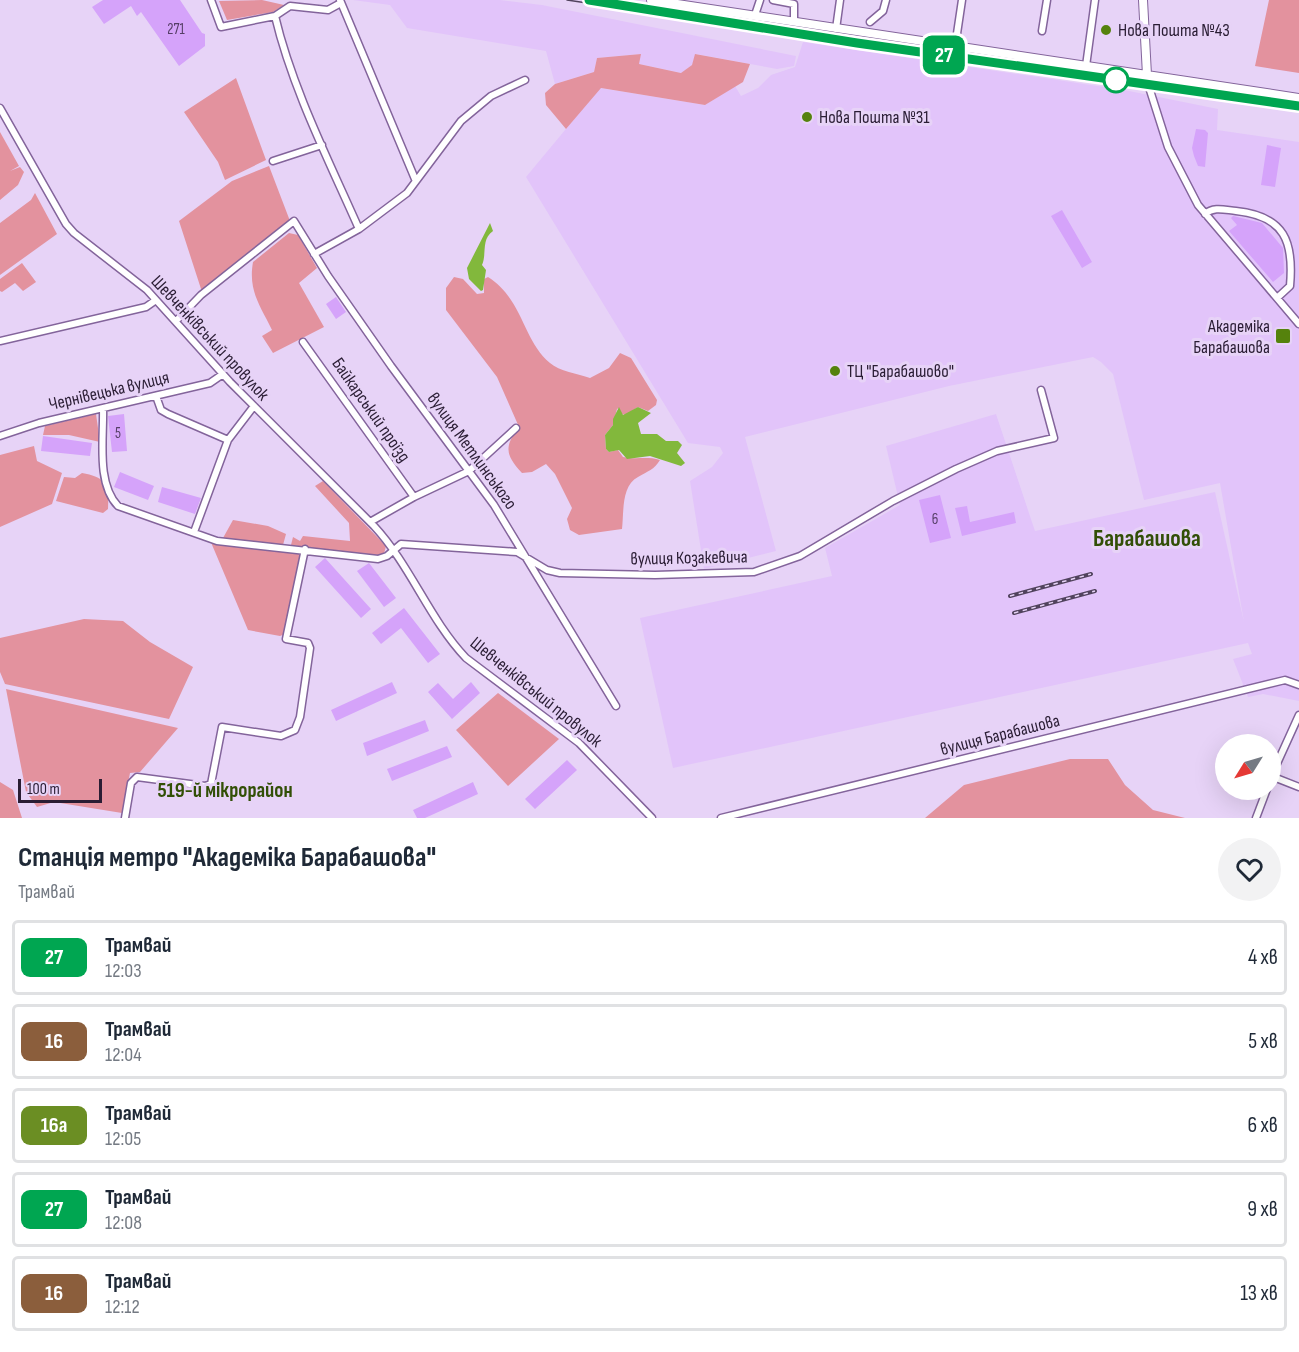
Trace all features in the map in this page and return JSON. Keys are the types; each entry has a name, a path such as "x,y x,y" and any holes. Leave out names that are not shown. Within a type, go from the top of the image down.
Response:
{"main road":[{"path":"651,0 1299,98"},
{"path":"1143,0 1147,75"}],"street":[{"path":"211,0 221,27 275,16 290,6 328,10 340,2 415,179"},
{"path":"755,15 760,0"},
{"path":"773,0 794,4 794,22"},
{"path":"836,29 840,0"},
{"path":"870,22 883,11 886,0"},
{"path":"955,47 962,0"},
{"path":"1042,31 1047,0"},
{"path":"1086,66 1095,0"},
{"path":"275,16 280,36 322,145 359,229"},
{"path":"1147,75 1169,151 1204,214 1299,324"},
{"path":"314,254 359,229 407,193 415,179 461,121 475,108 525,80"},
{"name":"Шевченківський провулок","path":"0,108 66,224 156,300 223,374 395,548 460,653 585,749 652,818"},
{"path":"273,161 322,145"},
{"path":"1204,214 1212,209 1243,212 1262,215 1273,223 1289,244 1293,261 1290,286 1277,297"},
{"name":"вулиця Метлинського","path":"176,321 201,295 294,221 391,366 469,471 525,554 616,706"},
{"path":"0,341 147,307 156,300"},
{"name":"Байкарський проїзд","path":"303,342 414,497"},
{"name":"Чернівецька вулиця","path":"0,436 39,423 210,382 223,374"},
{"name":"вулиця Козакевича","path":"395,548 401,544 525,554 547,570 560,573 715,575 748,573 800,556 893,501 997,451 1054,438 1041,390"},
{"path":"156,396 161,410 228,440"},
{"path":"194,532 228,440 254,406"},
{"path":"103,408 107,491 117,506 217,541 307,549 378,559 387,556 395,548"},
{"path":"370,522 414,497 469,471 516,428"},
{"path":"124,818 132,783 137,777 205,786 210,784 222,727 281,736 295,730 300,717 310,648 308,643 286,639 307,549"},
{"name":"вулиця Барабашова","path":"721,818 1285,680 1299,685"},
{"path":"1281,755 1299,715"},
{"path":"1281,781 1299,787"},
{"path":"1256,818 1263,800"}],"shaded area":[{"path":"262,0 284,5 273,12 227,20 219,1"},
{"path":"353,0 500,0 542,5 796,56 794,66 777,69 696,54 692,65 682,73 639,64 640,54 597,58 594,72 555,84 546,51 407,28 390,5"},
{"path":"1269,0 1299,0 1299,73 1255,66"},
{"name":"ТЦ \"Барабашово\"","path":"803,42 1124,90 1218,109 1217,130 1299,142 1299,701 1263,694 1248,697 1233,659 1252,654 1248,643 673,768 640,618 832,576 825,548 900,505 886,446 996,414 1035,531 1215,492 1244,622 1220,483 1144,500 1113,374 1093,357 949,386 745,437 776,551 704,569 690,481 712,467 723,453 720,447 688,443 526,177 600,88 705,105 735,86 741,96 758,88 771,75 795,67"},
{"path":"641,54 639,64 681,73 692,65 695,54 750,64 743,82 705,105 601,88 566,129 546,105 545,93 555,84 594,72 597,58"},
{"path":"236,78 266,160 225,180 218,162 184,112"},
{"path":"0,132 19,166 10,171 20,167 24,172 18,185 0,200"},
{"path":"269,166 290,221 202,292 179,221 232,181"},
{"path":"35,193 57,234 0,275 0,223 31,200"},
{"path":"490,223 493,231 486,242 482,265 486,270 481,291 469,279 467,268"},
{"path":"289,233 298,235 317,268 299,283 324,327 273,353 262,336 272,330 254,290 253,262"},
{"path":"22,263 36,282 23,291 15,283 2,292 0,291 0,279"},
{"path":"454,277 463,279 477,294 484,293 484,279 488,277 500,286 516,308 541,354 558,368 590,378 609,368 620,353 631,358 657,400 656,405 648,411 638,407 626,415 621,414 619,408 617,409 613,425 605,435 606,449 609,452 618,450 623,457 660,460 653,468 633,481 629,487 624,500 622,529 579,535 570,530 567,519 572,508 555,474 546,464 532,472 522,473 512,461 508,450 509,445 519,427 497,377 446,310 446,288"},
{"path":"619,407 623,415 638,407 651,413 638,423 641,434 657,434 666,441 678,441 682,445 677,453 685,463 681,466 650,456 627,459 619,450 609,452 606,449 605,435 613,425 613,419"},
{"path":"96,414 100,442 69,435 43,435 45,426"},
{"path":"34,446 37,461 62,473 52,504 0,527 0,455"},
{"path":"82,473 101,480 107,488 108,509 103,513 56,501 64,477 75,478"},
{"path":"323,481 386,546 384,554 373,556 291,545 293,537 300,541 303,536 350,541 349,523 315,486"},
{"path":"233,520 268,526 286,534 283,545 223,538"},
{"path":"210,540 302,551 285,634 280,636 248,630"},
{"path":"84,619 123,621 150,642 193,667 169,719 5,684 0,672 0,638"},
{"path":"6,689 178,728 140,772 130,773 122,813 54,802 37,807 26,792"},
{"path":"498,693 559,739 508,786 456,730"},
{"path":"1070,759 1108,759 1125,785 1153,810 1185,818 925,818 964,785"},
{"path":"0,782 13,790 22,818 0,818"}],"building":[{"path":"103,0 180,0 202,33 205,34 205,46 179,66 141,12 137,16 131,6 104,24 92,7"},
{"path":"1196,129 1205,130 1208,133 1205,167 1198,166 1192,148"},
{"path":"1267,145 1281,148 1275,187 1261,185"},
{"path":"1062,210 1092,262 1082,268 1051,216"},
{"path":"1233,216 1262,223 1283,248 1284,273 1273,282 1229,231 1237,225 1231,218"},
{"path":"336,297 346,312 336,319 326,304"},
{"path":"124,414 127,451 112,452 108,416"},
{"path":"43,436 92,443 90,456 41,451"},
{"path":"120,472 154,486 148,500 114,487"},
{"path":"162,487 201,498 195,514 158,502"},
{"path":"940,495 951,538 930,543 919,500"},
{"path":"967,506 970,522 1014,512 1016,523 962,536 955,508"},
{"path":"325,558 371,609 361,618 315,567"},
{"path":"369,563 396,598 384,607 357,571"},
{"path":"404,608 440,654 428,663 401,628 381,644 372,633"},
{"path":"392,682 397,693 336,721 331,710"},
{"path":"471,682 480,693 452,719 428,692 438,683 453,699"},
{"path":"425,720 429,731 367,756 363,743"},
{"path":"447,746 452,757 392,781 387,769"},
{"path":"567,760 577,770 535,809 525,799"},
{"path":"473,782 478,794 425,818 417,818 413,810"}],"tram line":[{"path":"567,0 1299,110"},
{"name":"27","path":"589,0 857,43 1299,106"}],"railway":[{"path":"1010,596 1091,574"},
{"path":"1014,613 1095,591"}],"place":[{"name":"Нова Пошта №43","path":"1106,30"},
{"name":"Нова Пошта №31","path":"807,117"},
{"name":"Академіка Барабашова","path":"1283,336"},
{"name":"ТЦ \"Барабашово\"","path":"835,371"}],"district":[{"name":"Барабашова","path":"1147,538"},
{"name":"519-й мікрорайон","path":"225,790"}]}
